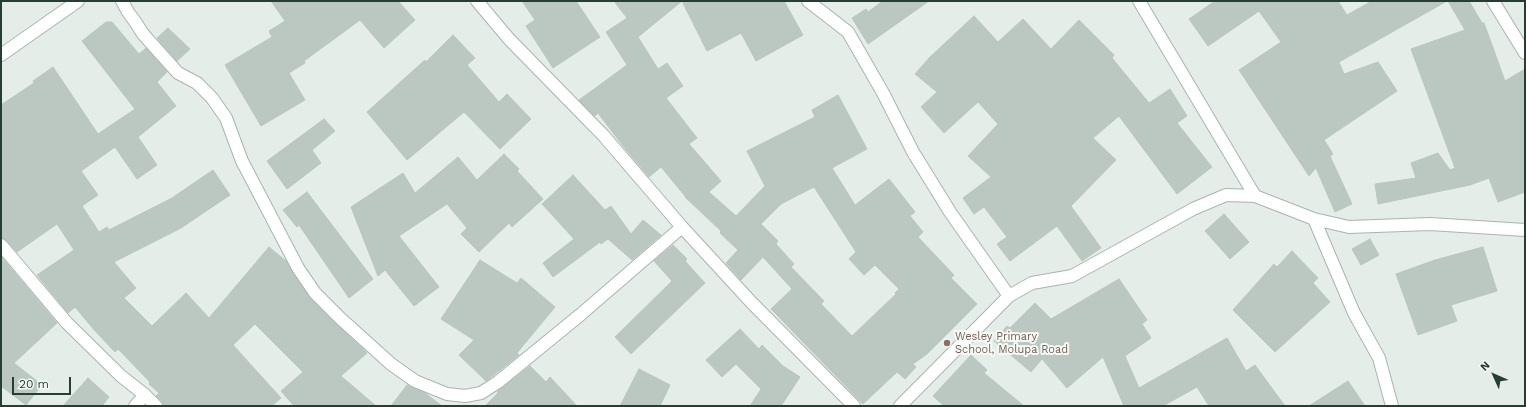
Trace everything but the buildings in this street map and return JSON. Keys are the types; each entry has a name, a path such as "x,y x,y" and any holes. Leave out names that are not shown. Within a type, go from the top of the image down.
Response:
{"street":[{"path":"1,55 78,1"},
{"path":"122,1 143,34 178,73 197,83 212,98 223,113 242,160 298,268 315,293 340,318 391,364 415,381 447,394 465,396 481,393 498,382 580,315 682,227"},
{"path":"477,1 510,39 603,135 682,227 751,302 854,406"},
{"path":"808,1 848,32 913,152 950,212 1009,296"},
{"path":"1138,1 1255,196"},
{"path":"1493,1 1525,53"},
{"path":"900,406 1009,296 1032,283 1072,276 1193,209 1226,195 1255,196 1314,219 1349,227 1430,224 1525,230"},
{"path":"1314,219 1354,313 1379,358 1392,406"},
{"path":"1,245 67,323 121,376 156,406"},
{"path":"135,406 145,395"}],"place":[{"name":"Wesley Primary School, Molupa Road","path":"947,343"}]}
